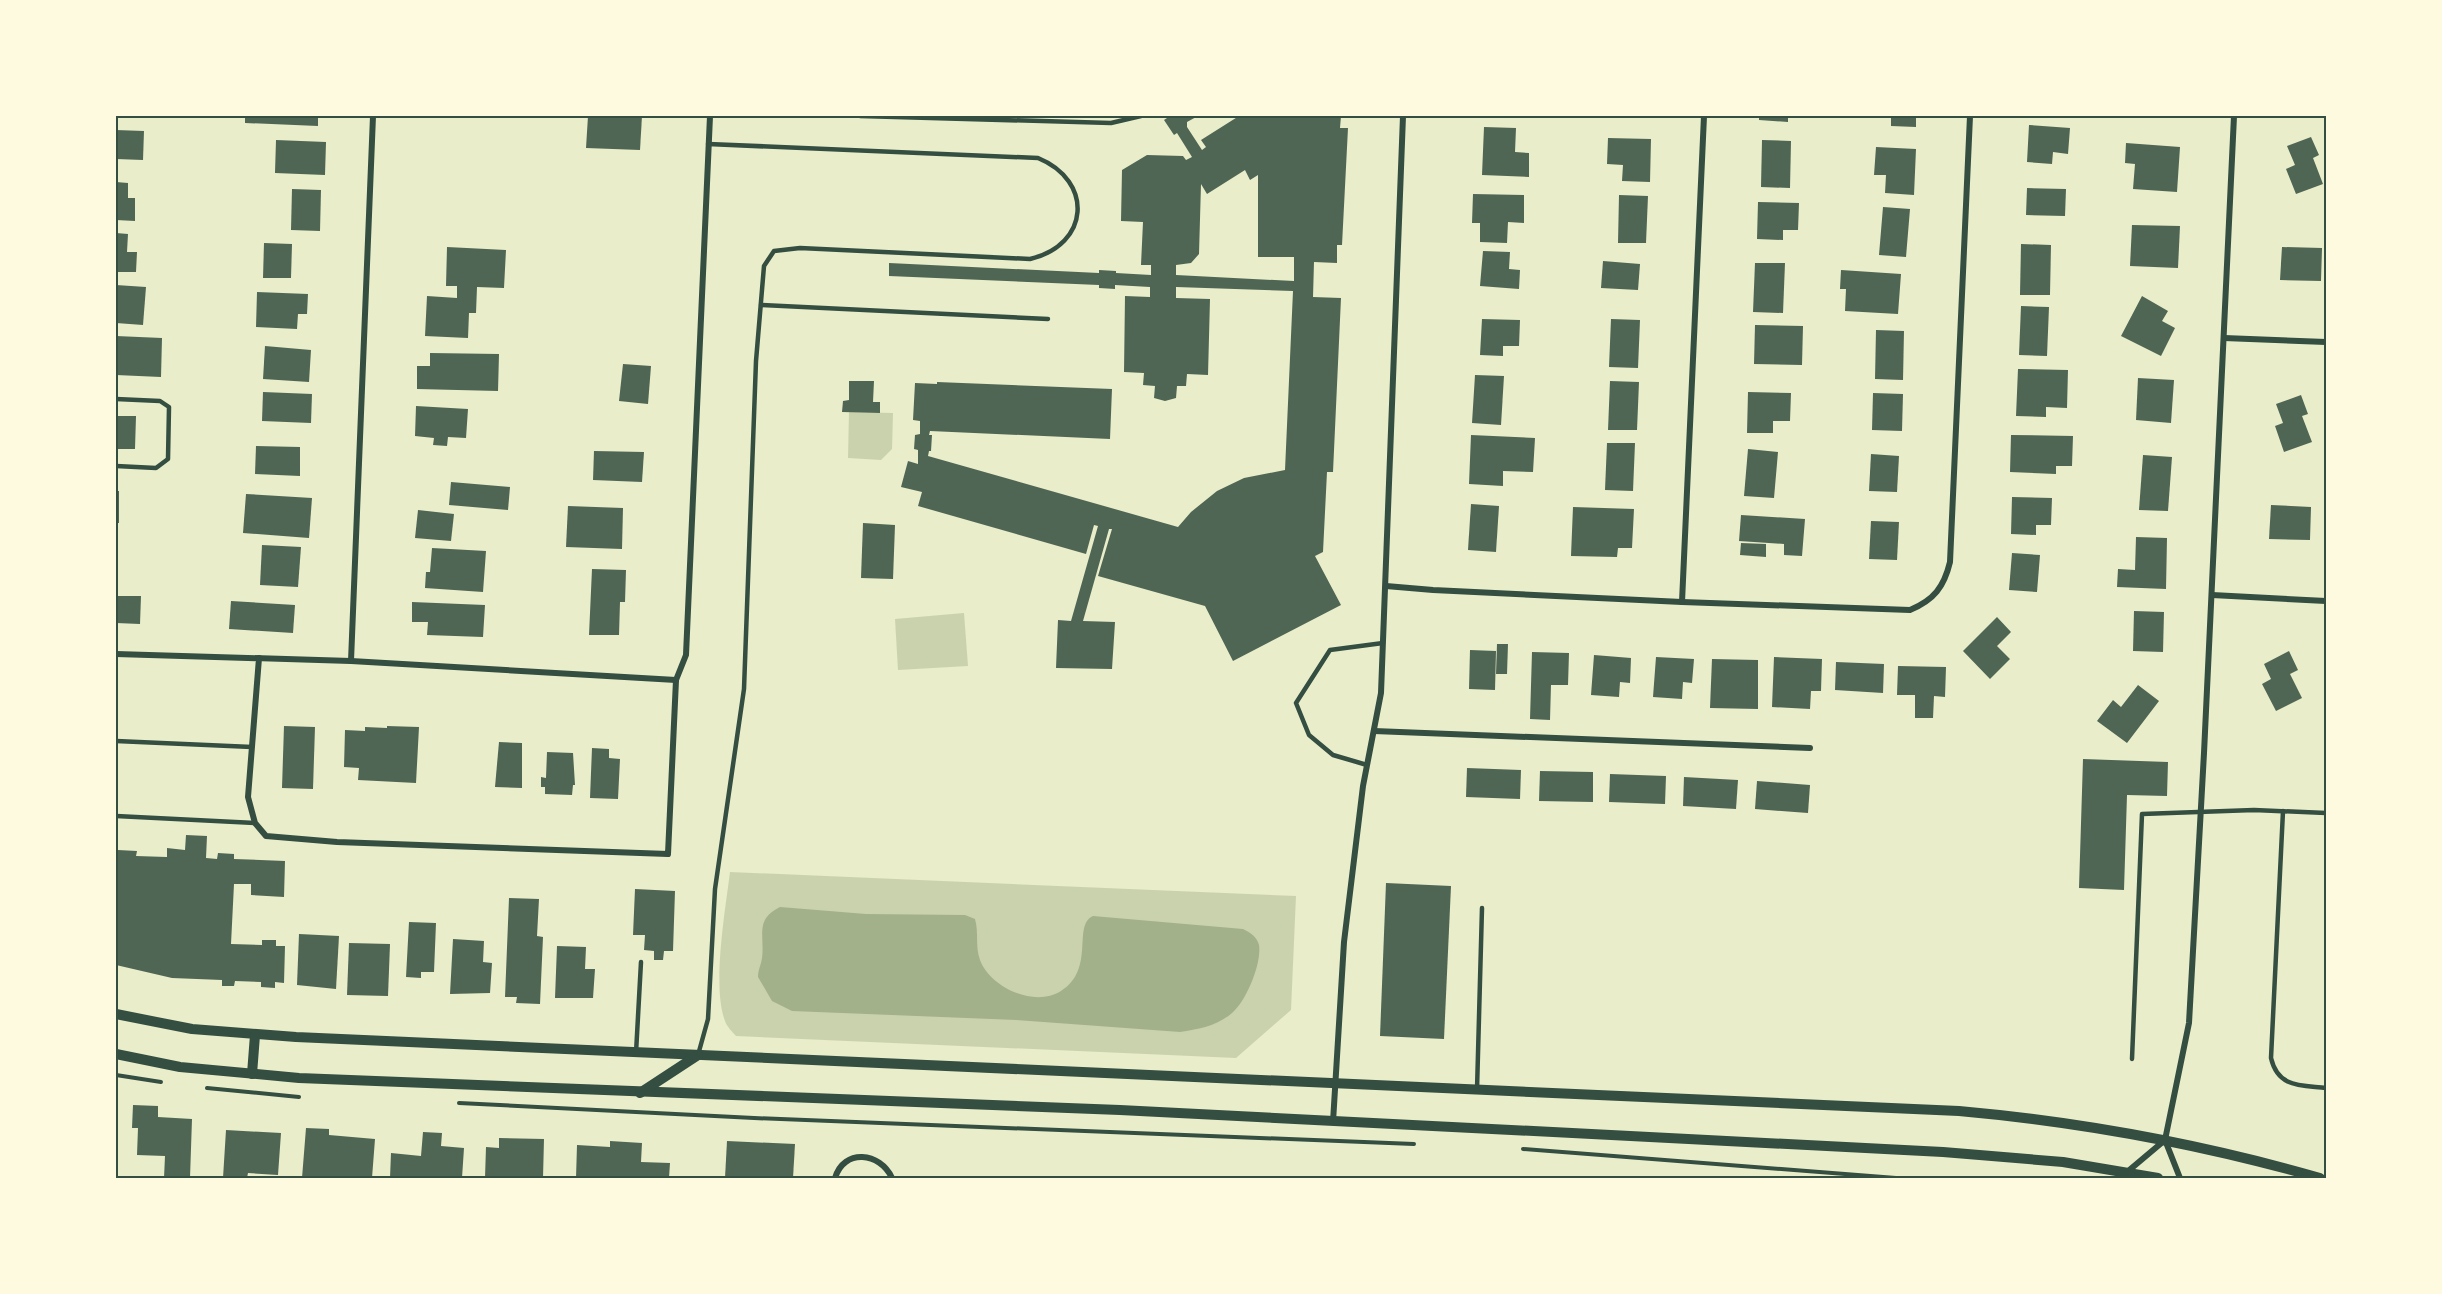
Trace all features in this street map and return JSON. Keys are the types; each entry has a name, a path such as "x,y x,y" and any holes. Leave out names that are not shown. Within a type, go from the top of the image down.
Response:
{"street":[{"path":"351,661 373,116"},
{"path":"259,658 248,796 255,823 266,836 337,842 668,854 676,680 686,655 710,116"},
{"path":"1333,1122 1344,942 1367,765 1381,693 1403,116"},
{"path":"1682,602 1704,116"},
{"path":"1386,586 1682,602 1910,610 1926,604 1938,593 1946,579 1950,562 1970,116"},
{"path":"2180,1179 2165,1140 2189,1023 2234,116"},
{"path":"2224,338 2326,342"},
{"path":"2212,595 2326,601"},
{"path":"116,654 351,661 676,680"},
{"path":"1374,731 1810,748"},
{"path":"116,1014 192,1029 255,1035 1959,1111 2067,1123 2165,1140 2260,1161 2320,1179"},
{"path":"252,1074 255,1035"},
{"path":"116,1054 180,1067 311,1079 1120,1110 1970,1153 2063,1162 2158,1179"},
{"path":"640,1093 699,1055"},
{"path":"2126,1175 2165,1140"},
{"path":"835,1179 842,1165 861,1157 872,1158 881,1163 892,1179"}],"lane":[{"path":"860,116 1111,123 1141,116"},
{"path":"699,1055 708,1018 715,889 744,689 756,361 764,266 774,251 800,248 1030,259 1046,255 1060,246 1070,234 1077,220 1077,203 1073,188 1065,174 1052,164 1038,158 708,144"},
{"path":"761,305 1048,319"},
{"path":"116,399 160,401 169,407 168,459 156,468 116,466"},
{"path":"1367,765 1333,755 1310,735 1296,703 1330,650 1383,643"},
{"path":"116,741 252,747"},
{"path":"2132,1059 2142,814 2201,811 2326,813"},
{"path":"2283,811 2271,1058 2273,1068 2288,1082 2326,1088"},
{"path":"116,816 255,823"},
{"path":"1477,1090 1482,908"},
{"path":"636,1053 640,962"}],"path":[{"path":"116,1075 168,1083"},
{"path":"201,1087 274,1096 310,1097"},
{"path":"451,1103 754,1118 1423,1144"},
{"path":"1517,1149 1896,1179"}],"shaded area":[{"path":"849,412 893,413 892,449 881,460 848,458"},
{"path":"964,613 968,666 898,670 895,619"},
{"path":"730,872 1296,896 1291,1010 1236,1058 736,1036 725,1021 720,989 721,949"},
{"path":"780,907 866,914 965,915 975,919 978,950 985,970 1003,986 1026,996 1050,996 1072,982 1081,960 1084,928 1093,916 1243,929 1257,940 1259,953 1255,972 1243,1000 1232,1013 1214,1024 1180,1032 1016,1020 792,1011 772,1001 758,977 763,950 762,929 767,917"}],"building":[{"path":"245,116 318,116 318,126 245,123"},
{"path":"588,116 642,116 640,150 586,148"},
{"path":"1170,116 1198,116 1187,122 1187,127 1202,150 1206,147 1201,140 1239,116 1341,116 1340,128 1348,128 1342,245 1337,245 1337,263 1314,262 1313,297 1341,298 1333,472 1327,472 1323,552 1315,556 1341,605 1233,661 1205,606 1098,576 1112,529 1109,529 1083,621 1115,622 1112,669 1056,668 1058,620 1071,621 1098,526 1094,525 1086,554 918,506 922,492 901,487 908,461 918,464 918,450 914,449 915,435 920,434 920,421 913,420 915,383 1112,389 1110,439 930,431 931,451 928,456 1178,527 1191,512 1217,491 1244,478 1285,470 1293,291 1176,287 1176,298 1210,299 1208,375 1187,374 1186,386 1177,386 1176,398 1165,401 1154,398 1155,386 1143,385 1144,373 1124,372 1125,296 1150,297 1150,287 1115,285 1115,289 1099,288 1099,285 889,276 889,263 1099,273 1099,270 1151,275 1151,265 1141,265 1143,222 1121,221 1122,170 1147,155 1183,156 1186,160 1192,157 1177,133 1174,135 1164,120","holes":["1245,170 1250,180 1258,175 1258,257 1294,257 1294,281 1176,275 1176,265 1191,263 1199,254 1201,184 1207,194"]},
{"path":"1759,116 1788,116 1788,122 1759,120"},
{"path":"1891,116 1916,116 1916,127 1891,126"},
{"path":"2029,125 2070,128 2068,154 2053,152 2052,164 2027,162"},
{"path":"1484,127 1516,128 1515,152 1529,153 1529,177 1482,175"},
{"path":"116,130 144,131 143,160 116,159"},
{"path":"2311,137 2319,155 2313,158 2323,184 2296,194 2286,169 2295,165 2287,146"},
{"path":"1608,138 1651,139 1650,182 1622,181 1623,165 1607,164"},
{"path":"276,140 326,142 325,175 275,173"},
{"path":"1762,140 1791,141 1790,188 1761,187"},
{"path":"2126,143 2180,147 2177,192 2133,189 2135,164 2125,163"},
{"path":"1876,147 1916,149 1914,195 1885,193 1886,175 1874,175"},
{"path":"116,182 128,183 128,198 135,198 135,221 116,220"},
{"path":"2027,188 2066,189 2065,216 2026,215"},
{"path":"292,189 321,190 320,231 291,230"},
{"path":"1473,194 1524,195 1524,223 1508,222 1507,243 1480,242 1480,223 1472,223"},
{"path":"1619,195 1648,196 1646,243 1618,243"},
{"path":"1758,202 1799,203 1798,230 1783,230 1783,240 1757,239"},
{"path":"1883,207 1910,209 1906,257 1879,255"},
{"path":"2132,225 2180,226 2178,268 2130,266"},
{"path":"116,233 128,234 127,252 137,252 136,272 116,272"},
{"path":"264,243 292,244 291,278 263,278"},
{"path":"2021,244 2051,245 2050,295 2020,295"},
{"path":"447,247 506,250 504,288 477,287 476,313 469,313 468,338 425,336 427,296 457,298 457,286 446,286"},
{"path":"2282,247 2322,248 2321,281 2280,280"},
{"path":"1483,251 1510,252 1509,269 1520,270 1519,289 1480,286"},
{"path":"1603,261 1640,264 1638,290 1601,288"},
{"path":"1755,263 1785,263 1783,313 1753,312"},
{"path":"1841,270 1901,274 1898,314 1845,311 1846,289 1840,289"},
{"path":"116,285 146,287 143,325 116,323"},
{"path":"257,292 308,294 307,314 298,314 297,329 256,327"},
{"path":"2142,296 2168,311 2162,321 2175,328 2161,356 2121,336"},
{"path":"2021,306 2049,307 2047,356 2019,355"},
{"path":"1482,319 1520,320 1519,346 1503,346 1503,356 1480,355"},
{"path":"1611,319 1640,320 1638,368 1609,367"},
{"path":"1755,325 1803,326 1802,365 1754,364"},
{"path":"1876,330 1904,331 1903,380 1875,379"},
{"path":"116,336 162,338 161,377 116,375"},
{"path":"265,346 311,350 309,382 263,379"},
{"path":"430,353 499,354 498,391 417,389 417,366 430,366"},
{"path":"623,364 651,366 648,404 619,401"},
{"path":"2018,369 2068,370 2067,408 2046,407 2046,417 2016,416"},
{"path":"1475,375 1504,376 1501,425 1472,423"},
{"path":"2138,378 2174,380 2171,423 2136,420"},
{"path":"849,381 874,381 873,402 880,402 880,413 842,412 843,401 849,400"},
{"path":"1610,381 1639,382 1637,430 1608,430"},
{"path":"263,392 312,394 311,423 262,421"},
{"path":"1748,392 1791,393 1790,421 1773,421 1773,433 1747,433"},
{"path":"1873,393 1903,394 1902,431 1872,430"},
{"path":"2301,395 2308,414 2302,416 2312,442 2284,452 2275,426 2283,423 2276,404"},
{"path":"416,406 468,409 466,438 448,437 447,446 433,445 434,438 415,436"},
{"path":"116,416 136,416 135,449 116,449"},
{"path":"1471,435 1535,438 1533,472 1503,471 1503,486 1469,484"},
{"path":"2011,435 2073,436 2072,466 2056,466 2056,474 2010,472"},
{"path":"1607,443 1635,443 1633,491 1605,490"},
{"path":"256,446 300,447 300,476 255,474"},
{"path":"1748,449 1778,452 1774,498 1744,496"},
{"path":"594,451 644,452 642,482 593,480"},
{"path":"1871,454 1899,456 1897,492 1869,491"},
{"path":"2143,455 2172,457 2168,511 2139,510"},
{"path":"451,482 510,487 508,510 449,505"},
{"path":"116,491 119,491 119,523 116,523"},
{"path":"246,494 312,498 309,538 243,533"},
{"path":"2012,497 2052,498 2051,525 2036,525 2036,535 2011,534"},
{"path":"1471,504 1499,506 1496,552 1468,550"},
{"path":"2271,505 2311,507 2310,540 2269,539"},
{"path":"568,506 623,508 622,549 566,547"},
{"path":"1573,507 1634,509 1632,548 1618,548 1617,557 1571,556"},
{"path":"418,510 454,514 451,541 415,538"},
{"path":"1741,515 1805,519 1802,556 1784,555 1784,544 1739,541"},
{"path":"1871,521 1899,522 1897,560 1869,559"},
{"path":"863,523 895,525 893,579 861,578"},
{"path":"2136,537 2167,538 2166,589 2117,587 2118,569 2135,570"},
{"path":"1741,543 1766,544 1766,557 1740,555"},
{"path":"262,545 301,547 298,587 260,585"},
{"path":"432,548 486,551 483,592 425,588 426,572 430,572"},
{"path":"2012,553 2040,555 2037,592 2009,590"},
{"path":"592,569 626,570 625,602 620,602 619,635 589,635"},
{"path":"116,596 141,596 140,624 116,623"},
{"path":"231,601 295,605 293,633 229,629"},
{"path":"412,602 485,605 483,637 427,635 428,622 412,622"},
{"path":"2134,611 2164,612 2163,652 2133,651"},
{"path":"1997,617 2011,632 1997,646 2010,659 1990,679 1963,651"},
{"path":"1497,644 1508,644 1507,674 1496,674"},
{"path":"1470,650 1496,651 1495,690 1469,689"},
{"path":"2289,651 2298,670 2290,674 2302,698 2276,711 2262,684 2271,679 2264,664"},
{"path":"1532,652 1569,653 1568,685 1551,685 1550,720 1530,719"},
{"path":"1594,655 1631,658 1630,683 1620,682 1619,697 1591,695"},
{"path":"1656,657 1694,659 1692,683 1683,682 1682,699 1653,697"},
{"path":"1774,657 1822,659 1821,691 1811,691 1810,709 1772,707"},
{"path":"1712,659 1758,660 1758,709 1710,708"},
{"path":"1836,662 1884,664 1883,693 1835,690"},
{"path":"1898,666 1946,667 1945,697 1934,696 1933,718 1915,718 1915,695 1897,695"},
{"path":"2138,685 2159,701 2127,743 2097,721 2113,700 2121,707"},
{"path":"284,726 315,727 313,789 282,788"},
{"path":"387,726 419,727 416,783 358,780 359,768 344,767 345,730 365,731 365,727 387,728"},
{"path":"499,742 522,743 522,788 495,787"},
{"path":"592,748 609,749 609,758 620,759 618,799 590,798"},
{"path":"547,752 573,753 575,785 573,785 572,795 545,794 545,787 541,787 541,777 546,778"},
{"path":"2083,759 2168,762 2167,796 2127,795 2124,890 2079,888"},
{"path":"1467,768 1521,770 1520,799 1466,797"},
{"path":"1540,771 1593,772 1593,802 1539,801"},
{"path":"1610,774 1666,776 1665,804 1609,802"},
{"path":"1684,777 1738,780 1736,809 1683,806"},
{"path":"1757,781 1810,785 1808,813 1755,809"},
{"path":"186,835 207,836 206,858 217,859 218,853 234,854 234,859 285,861 284,897 251,895 251,884 234,884 231,944 262,945 262,940 276,940 276,946 285,946 284,983 275,982 275,988 261,987 261,982 235,981 234,986 222,986 222,980 172,978 116,965 116,855 118,855 118,850 137,851 136,856 167,857 167,848 185,850"},
{"path":"1386,883 1451,886 1444,1039 1380,1036"},
{"path":"635,889 675,891 673,951 664,951 663,960 654,960 654,951 644,950 645,935 633,935"},
{"path":"509,898 539,899 537,936 543,937 540,1004 516,1003 517,997 505,997"},
{"path":"409,922 436,923 434,972 421,972 421,978 406,977"},
{"path":"299,934 339,936 336,989 297,985"},
{"path":"453,939 484,941 483,962 492,963 490,993 450,994"},
{"path":"349,943 390,944 388,996 347,995"},
{"path":"557,946 586,947 585,969 595,969 593,998 555,998"},
{"path":"133,1105 158,1106 158,1117 192,1119 190,1178 164,1178 165,1156 137,1155 138,1128 132,1128"},
{"path":"306,1128 329,1129 329,1135 375,1139 372,1178 302,1178"},
{"path":"226,1130 281,1133 278,1175 248,1173 247,1178 223,1178"},
{"path":"423,1132 442,1133 441,1146 464,1148 462,1178 390,1178 391,1153 421,1156"},
{"path":"499,1138 544,1139 543,1178 485,1178 486,1147 499,1148"},
{"path":"610,1141 642,1143 641,1162 670,1163 669,1178 576,1178 577,1145 610,1147"},
{"path":"727,1141 795,1144 793,1178 725,1178"}]}
